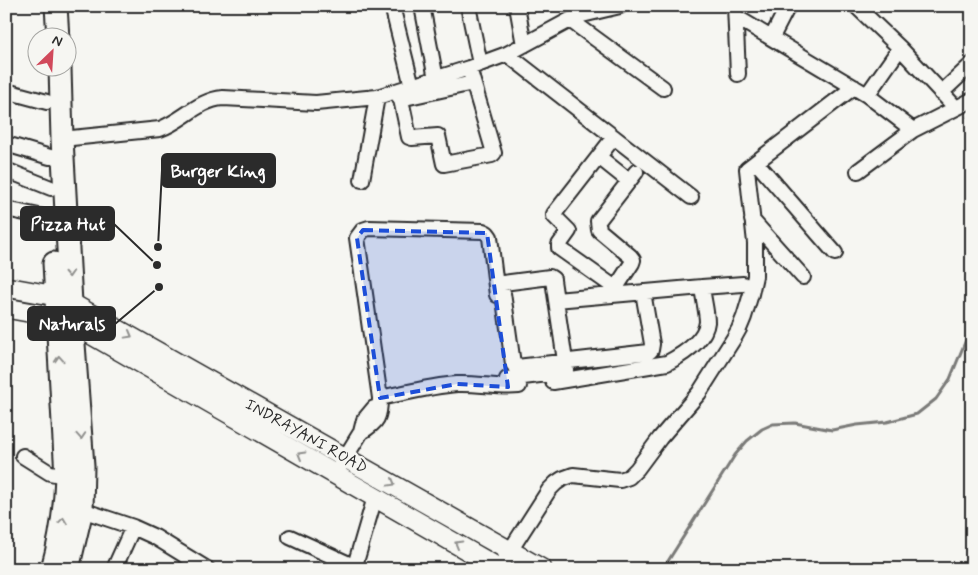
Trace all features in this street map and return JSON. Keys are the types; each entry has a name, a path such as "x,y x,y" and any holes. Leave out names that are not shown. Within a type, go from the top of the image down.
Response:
{"highway":[{"path":"44,6 45,28"},
{"path":"56,6 57,28"},
{"path":"47,78 53,219 83,466 82,510 68,569"},
{"path":"60,78 63,300"},
{"path":"52,569 60,538 66,476 65,322"}],"main road":[{"name":"INDRAYANI ROAD","path":"6,287 63,300 346,457 542,569"},
{"name":"INDRAYANI ROAD","path":"6,308 39,314 65,322 336,474 500,569"}],"street":[{"path":"392,6 409,137 437,136 444,164 492,155 494,153 473,83 474,66 468,6"},
{"path":"422,6 436,79"},
{"path":"517,6 524,45"},
{"path":"404,92 507,54 582,15 620,6"},
{"path":"772,37 788,6"},
{"path":"856,6 900,48 956,108"},
{"path":"736,11 772,37 867,95 914,130"},
{"path":"736,11 738,74"},
{"path":"570,20 663,88"},
{"path":"867,95 900,48"},
{"path":"507,54 691,197"},
{"path":"941,93 972,64"},
{"path":"62,139 160,129 213,99 316,103 377,97 473,83"},
{"path":"500,569 556,483 573,475 620,480 629,477 699,393 739,329 751,294 755,260 747,169 854,87"},
{"path":"6,91 48,102"},
{"path":"362,180 377,97"},
{"path":"858,171 914,130 972,100"},
{"path":"598,157 632,176 598,224 599,230 633,260 617,286 614,286 559,248 559,245 569,231 554,216 554,214 598,157 614,137"},
{"path":"6,144 50,157"},
{"path":"756,162 835,253"},
{"path":"6,170 52,188"},
{"path":"6,209 53,219"},
{"path":"752,220 804,277"},
{"path":"380,403 357,238 363,230 369,228 483,231 487,233 491,242 507,383"},
{"path":"507,383 564,372 566,370 566,361 552,278 504,282 502,284 514,365 518,367 566,361 649,352 652,344 643,292"},
{"path":"556,300 743,284"},
{"path":"336,474 361,432 364,420 374,408 380,403 420,389 457,384 507,383 538,385 667,363 691,348 702,335 707,322 702,287"},
{"path":"23,456 50,473 66,476"},
{"path":"290,537 356,568 375,497"},
{"path":"82,510 133,526 155,537 206,569"},
{"path":"114,569 133,526"}],"highlighted area":[{"path":"363,230 487,233 508,387 457,384 380,398 357,238"}],"waterway":[{"path":"663,569 735,455 747,441 762,429 773,424 795,423 832,430 887,422 917,414 936,399 950,379 972,325"}],"place":[{"name":"Burger King","path":"158,247"},
{"name":"Pizza Hut","path":"157,265"},
{"name":"Naturals","path":"159,287"}]}
